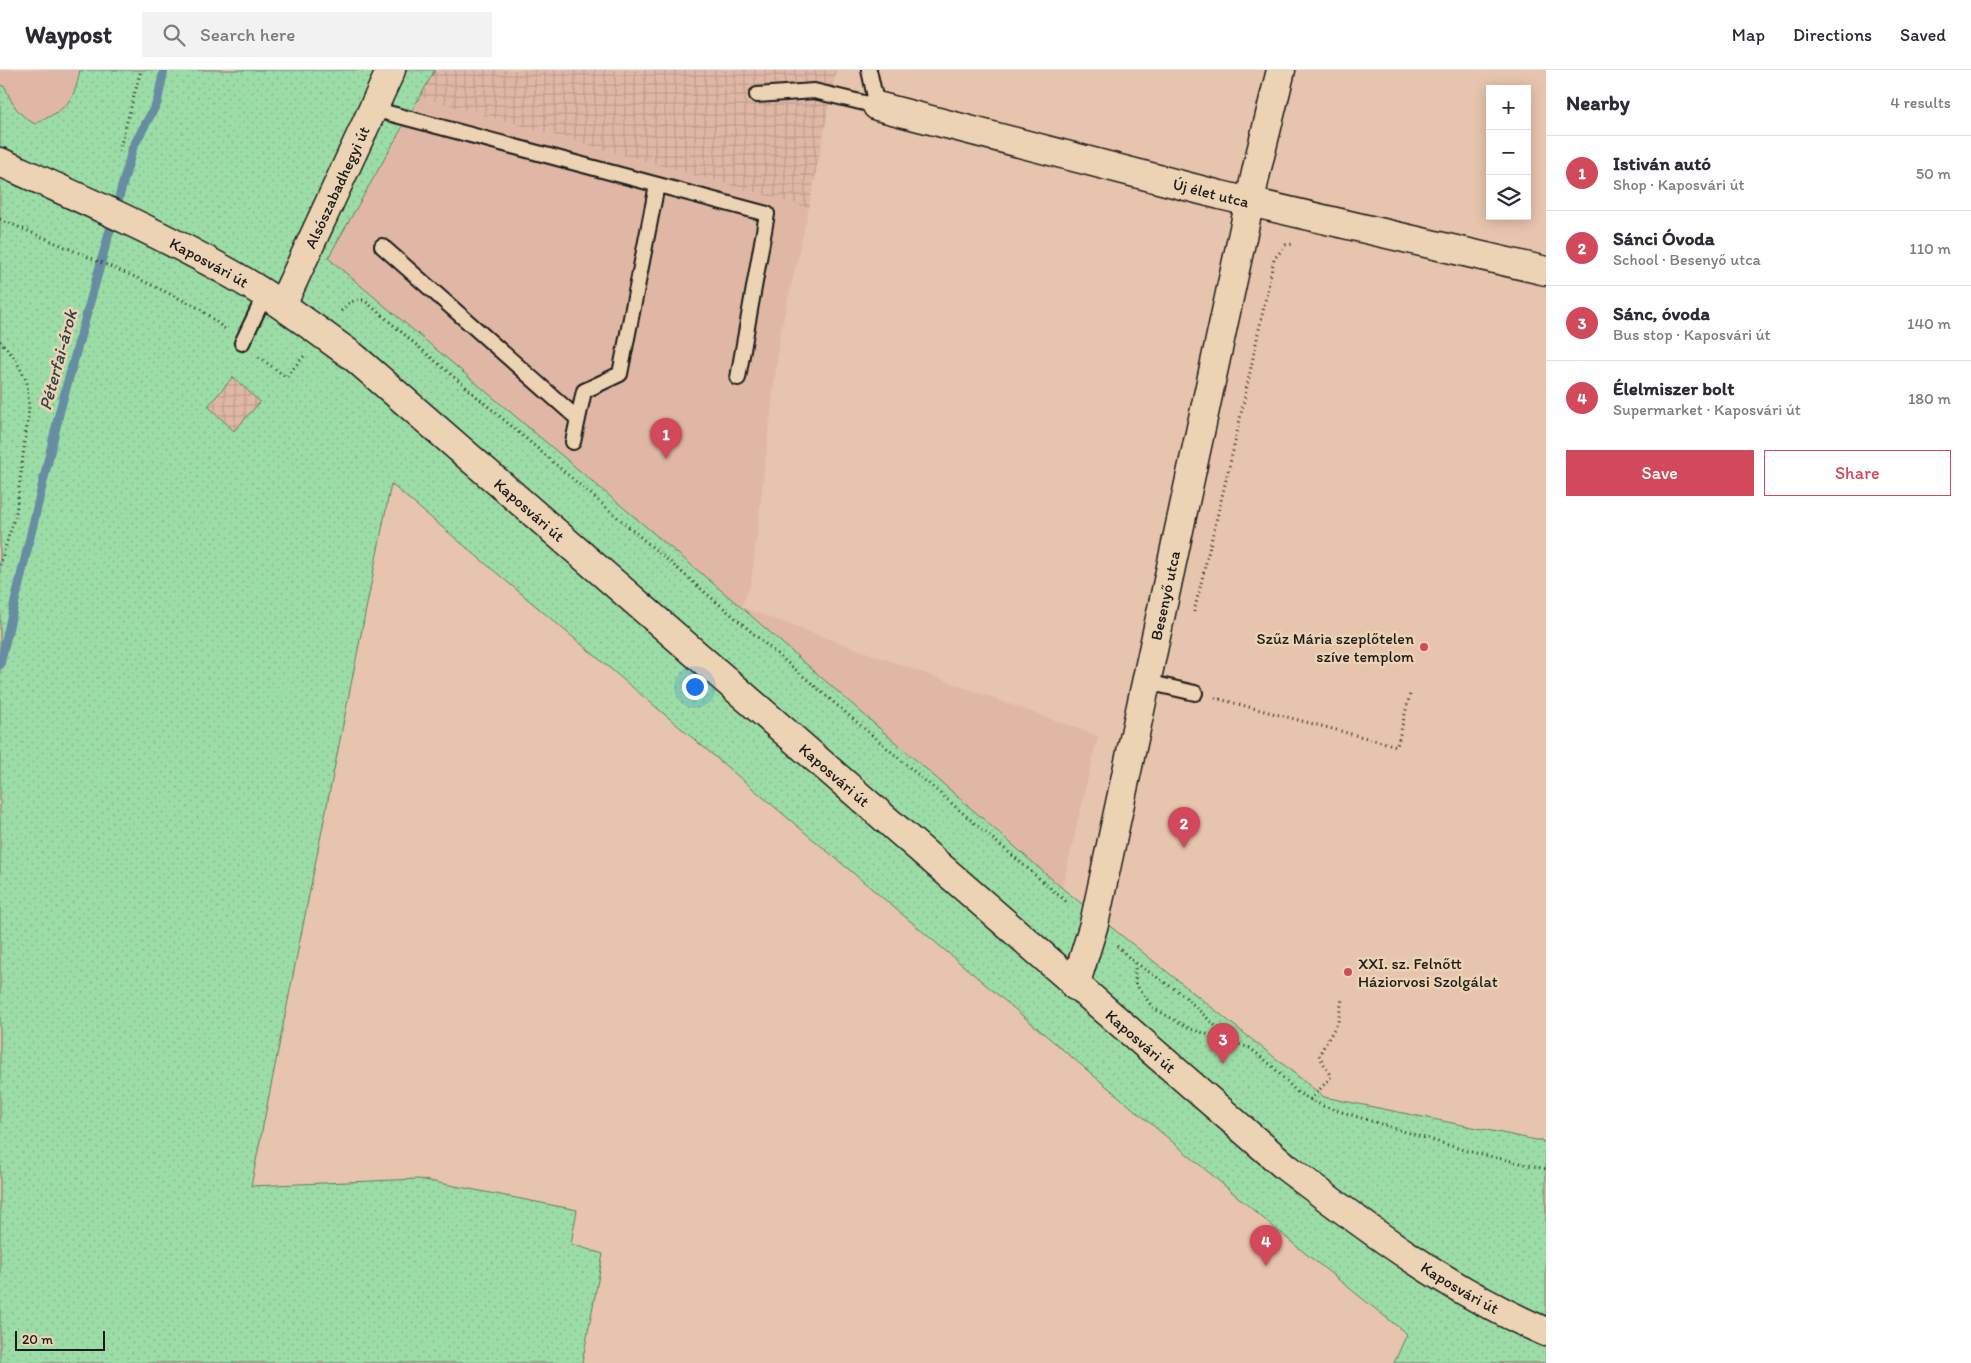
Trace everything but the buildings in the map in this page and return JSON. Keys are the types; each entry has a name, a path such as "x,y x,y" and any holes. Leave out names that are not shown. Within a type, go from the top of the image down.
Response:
{"main road":[{"name":"Alsószabadhegyi út","path":"273,300 373,109 391,70"},
{"name":"Besenyő utca","path":"1075,986 1094,924 1250,202 1281,70"},
{"name":"Új élet utca","path":"877,106 1250,202 1546,271"},
{"name":"Kaposvári út","path":"0,162 125,218 220,268 273,300 354,357 448,436 1075,986 1286,1167 1380,1238 1421,1266 1506,1315 1546,1332"}],"lane":[{"path":"757,95 814,91 877,106 869,70"},
{"path":"373,109 767,214 738,378"},
{"path":"573,442 584,391 620,374 657,185"},
{"path":"382,246 578,420"},
{"path":"242,343 273,300"},
{"path":"1147,682 1195,693"}],"path":[{"path":"120,151 141,70"},
{"path":"0,219 135,277 199,308 286,377 348,303 356,299 364,300 1051,891"},
{"path":"1193,614 1234,446 1274,258 1286,245 1302,244"},
{"path":"0,341 16,360 27,382 29,409 16,512 0,566"},
{"path":"1195,693 1397,746 1410,694"},
{"path":"1094,924 1135,963 1183,995 1232,1042"},
{"path":"1117,946 1119,936"},
{"path":"1135,963 1135,983 1153,1008 1191,1030 1250,1048 1272,1065 1298,1093 1310,1100 1467,1151 1546,1169"},
{"path":"1310,1100 1331,1077 1319,1054 1338,1022 1342,999"}],"shaded area":[{"path":"0,70 80,70 77,90 71,101 54,114 35,124 21,117 11,104 5,87 0,85"},
{"path":"435,70 836,70 809,208 421,97"},
{"path":"421,97 809,208 780,334 751,584 741,607 328,258"},
{"path":"233,377 260,402 234,431 208,406"},
{"path":"741,607 1098,736 1062,888"}],"green space":[{"path":"80,70 435,70 328,258 741,607 1062,888 1324,1097 1546,1142 1546,1363 1394,1363 1407,1334 1295,1245 391,484 251,1186 419,1179 577,1210 571,1244 603,1254 582,1363 0,1363 0,85 5,87 13,104 20,113 35,124 54,114 66,104 75,91","holes":["233,377 260,402 234,431 208,406"]}],"waterway":[{"name":"Péterfai-árok","path":"0,665 60,410 133,147 157,103 164,70"}],"place":[{"name":"Istiván autó","path":"666,459"},
{"name":"Szűz Mária szeplőtelen szíve templom","path":"1424,647"},
{"name":"Sánci Óvoda","path":"1184,848"},
{"name":"XXI. sz. Felnőtt Háziorvosi Szolgálat","path":"1348,972"},
{"name":"Sánc, óvoda","path":"1223,1064"},
{"name":"Élelmiszer bolt","path":"1266,1266"}]}
